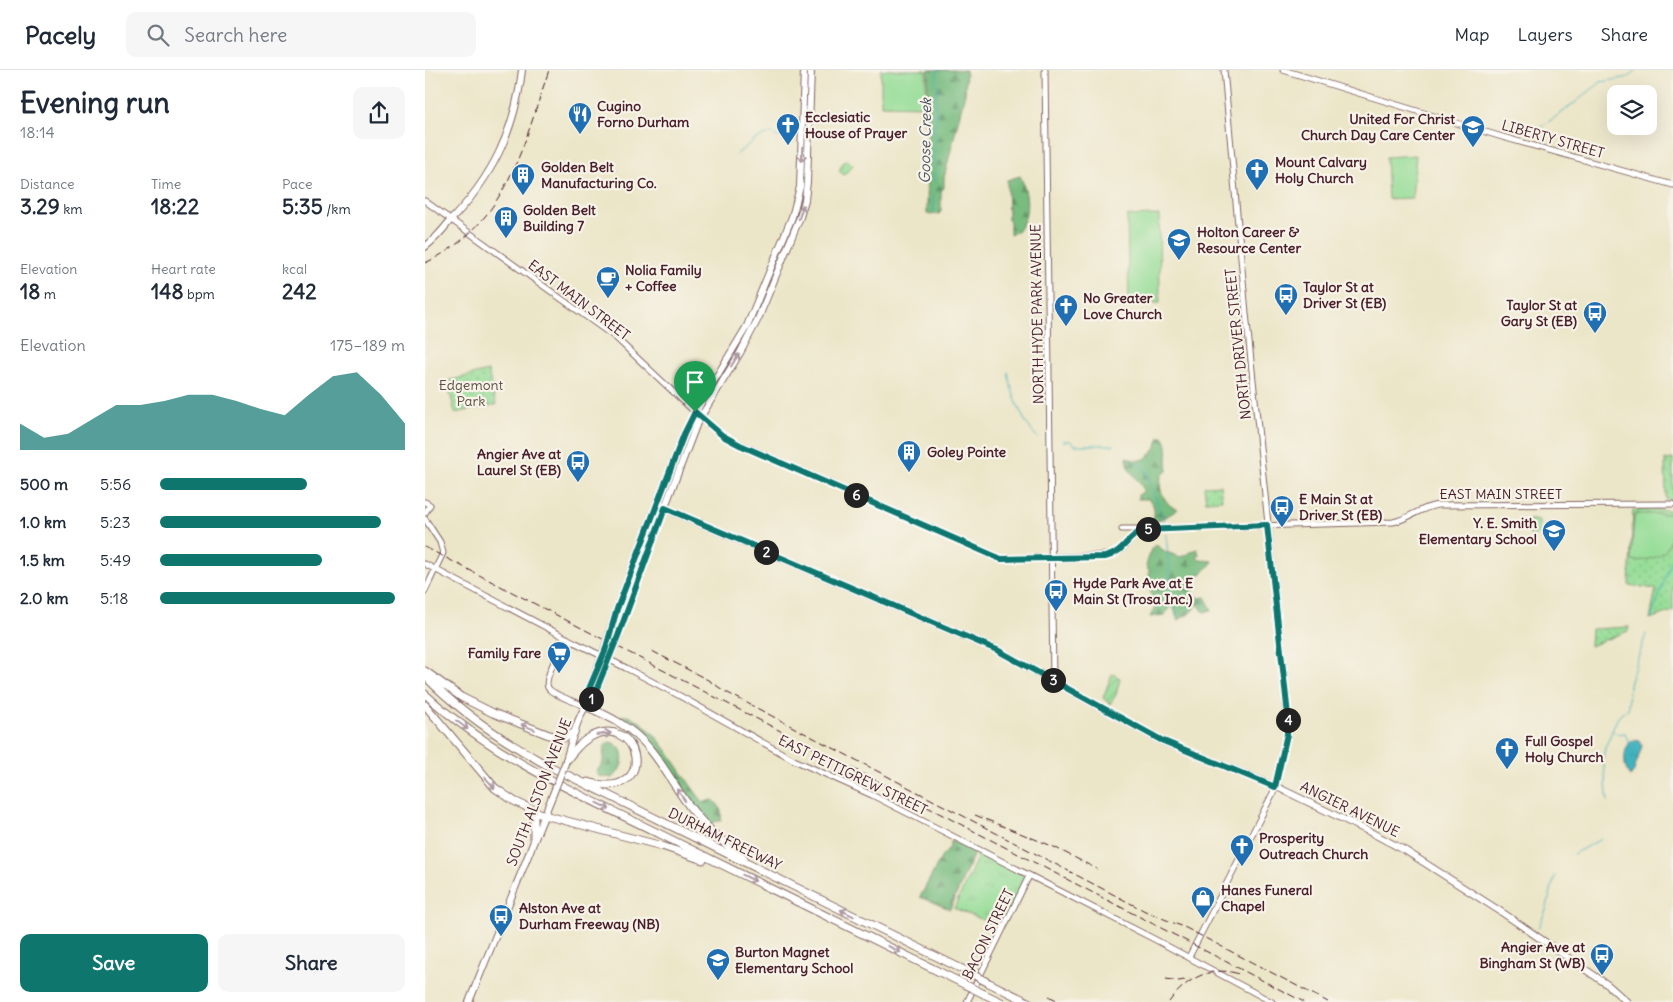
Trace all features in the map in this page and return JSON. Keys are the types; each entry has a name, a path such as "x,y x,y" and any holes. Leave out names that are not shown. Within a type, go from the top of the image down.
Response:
{"highway":[{"path":"425,670 461,697 493,713 549,735 563,738 574,733"},
{"name":"DURHAM FREEWAY","path":"425,676 454,702 493,732 532,757 1028,1002"},
{"name":"DURHAM FREEWAY","path":"425,694 469,730 520,764 1001,1002"},
{"path":"586,704 629,729 643,741 687,804 701,820 719,838 753,866"},
{"path":"425,705 495,788 526,808 544,816 662,846 729,868"},
{"path":"566,761 585,741 602,733 622,736 629,742 635,752 633,771 627,779 619,784 601,786 572,778"},
{"path":"526,808 534,817 534,839"}],"main road":[{"path":"425,247 452,220 480,186 505,141 510,130 517,99 521,70"},
{"path":"698,415 749,322 795,208 800,182 804,70"},
{"path":"586,704 586,696 605,651 617,609 684,434 754,326 801,213 807,182 811,70"},
{"name":"SOUTH ALSTON AVENUE","path":"469,1002 566,761 574,733 586,704 593,698 611,654 698,415"},
{"name":"ANGIER AVENUE","path":"657,505 1004,653 1161,740 1275,787 1372,832 1412,854 1591,973 1627,1002"}],"street":[{"name":"NORTH HYDE PARK AVENUE","path":"1045,70 1053,680"},
{"name":"NORTH DRIVER STREET","path":"1189,957 1275,787 1287,734 1288,715 1235,210 1224,70"},
{"name":"LIBERTY STREET","path":"1283,70 1499,136 1673,185"},
{"name":"EAST MAIN STREET","path":"425,201 616,338 698,415 723,436 740,445 1001,559 1112,556 1135,534 1143,530 1153,529"},
{"path":"425,502 430,505 425,513"},
{"name":"EAST MAIN STREET","path":"1122,529 1393,522 1403,520 1424,508 1438,505 1673,504"},
{"path":"425,520 440,542 443,553 425,591"},
{"name":"EAST PETTIGREW STREET","path":"425,564 688,700 794,760 873,795 1189,957 1272,1002"},
{"path":"567,638 546,684 555,693 586,704"},
{"name":"BACON STREET","path":"967,1002 1029,876"}],"green space":[{"path":"881,70 926,70 926,106 881,105"},
{"path":"928,70 966,70 965,93 944,178 944,188 941,191 941,212 939,214 927,214 928,130 927,125 919,117 920,113 927,106"},
{"path":"1416,155 1412,198 1388,199 1386,157"},
{"path":"847,159 853,165 844,175 839,171"},
{"path":"1020,176 1027,200 1027,208 1022,224 1017,231 1010,235 1007,180"},
{"path":"1159,215 1160,303 1129,304 1127,216"},
{"name":"Edgemont Park","path":"488,371 496,405 455,413 447,381"},
{"path":"1160,437 1163,437 1167,444 1168,470 1161,479 1161,491 1168,503 1178,509 1153,523 1154,507 1148,499 1138,499 1138,495 1143,492 1143,488 1128,467 1127,457 1139,460 1148,457"},
{"path":"1673,459 1673,500 1666,500 1665,460"},
{"path":"1220,485 1222,500 1206,501 1204,486"},
{"path":"1633,510 1673,510 1673,611 1650,619 1656,589 1629,585"},
{"path":"1637,514 1673,514 1673,526 1669,544 1660,555 1653,558 1631,561 1634,516"},
{"path":"1529,520 1539,520 1539,534 1531,536 1529,533"},
{"path":"1156,545 1166,552 1181,557 1197,549 1199,560 1213,561 1195,581 1192,590 1193,595 1200,598 1205,597 1212,610 1204,612 1198,604 1189,614 1178,620 1171,605 1165,615 1150,617 1155,607 1150,590 1152,579 1149,577 1149,571 1146,566 1151,549"},
{"path":"1629,627 1628,631 1590,646 1591,629"},
{"path":"1112,674 1120,678 1116,695 1110,704 1103,698"},
{"path":"620,716 632,717 655,736 704,802 713,800 718,805 721,812 721,821 710,824 697,811 663,760 643,738 619,719"},
{"path":"610,742 620,748 623,758 622,764 612,778 598,776 596,772 603,763 604,746"},
{"path":"951,841 975,851 950,909 920,897 942,856 949,849"},
{"path":"980,852 1027,876 1002,928 954,908"}],"water":[{"path":"1633,740 1639,741 1642,746 1634,771 1630,776 1627,772 1625,757 1627,747"}],"waterway":[{"name":"Goose Creek","path":"934,213 933,197 936,189 934,174 936,168 933,158 935,149 934,127 937,120 935,99 938,91 936,80 938,70"},
{"path":"1532,133 1563,112 1601,82 1628,77 1637,70"},
{"path":"921,118 930,117 936,112"},
{"path":"736,155 754,140 772,133 777,137 794,135"},
{"name":"Goose Creek","path":"1008,372 1019,408 1032,432 1038,438"},
{"name":"Goose Creek","path":"1063,441 1070,441 1075,445 1114,445"},
{"name":"Goose Creek","path":"1132,459 1145,470 1165,524"},
{"name":"Goose Creek","path":"1166,534 1171,589 1178,618"},
{"path":"1651,619 1673,557"},
{"path":"1608,802 1603,758 1605,748 1617,719 1628,709 1629,684 1646,634"},
{"path":"1613,731 1616,734 1625,733 1629,743"},
{"path":"1573,854 1601,839"},
{"path":"1538,928 1546,910 1555,876"}],"railway":[{"path":"425,263 453,247 475,228 493,206 508,181 520,155 549,70"},
{"path":"425,547 1304,1002"},
{"path":"652,651 708,680 726,692 1147,912 1186,928 1328,1002"},
{"path":"975,815 1052,846 1097,869"},
{"path":"1169,1002 1183,986 1201,975 1221,971 1242,975"},
{"path":"1166,979 1179,981 1190,979"},
{"path":"1049,996 1060,1002"}],"place":[{"name":"Cugino Forno Durham","path":"580,135"},
{"name":"Ecclesiatic House of Prayer","path":"788,146"},
{"name":"United For Christ Church Day Care Center","path":"1473,148"},
{"name":"Mount Calvary Holy Church","path":"1257,191"},
{"name":"Golden Belt Manufacturing Co.","path":"523,196"},
{"name":"Golden Belt Building 7","path":"506,239"},
{"name":"Holton Career & Resource Center","path":"1179,261"},
{"name":"Nolia Family + Coffee","path":"608,299"},
{"name":"Taylor St at Driver St (EB)","path":"1286,316"},
{"name":"No Greater Love Church","path":"1066,327"},
{"name":"Taylor St at Gary St (EB)","path":"1595,334"},
{"name":"Goley Pointe","path":"909,473"},
{"name":"Angier Ave at Laurel St (EB)","path":"578,483"},
{"name":"E Main St at Driver St (EB)","path":"1282,528"},
{"name":"Y. E. Smith Elementary School","path":"1554,552"},
{"name":"Hyde Park Ave at E Main St (Trosa Inc.)","path":"1056,612"},
{"name":"Family Fare","path":"559,674"},
{"name":"Full Gospel Holy Church","path":"1507,770"},
{"name":"Prosperity Outreach Church","path":"1242,867"},
{"name":"Hanes Funeral Chapel","path":"1203,919"},
{"name":"Alston Ave at Durham Freeway (NB)","path":"501,937"},
{"name":"Angier Ave at Bingham St (WB)","path":"1602,976"},
{"name":"Burton Magnet Elementary School","path":"718,981"}],"route":[{"path":"695,412 723,436 740,445 1001,559 1105,557 1116,554 1131,537 1143,530 1267,525 1288,715 1287,734 1275,787 1161,740 997,650 665,508 630,598 611,654 599,679 593,698 587,702 586,696 605,651 617,609 684,434 695,412"}]}
